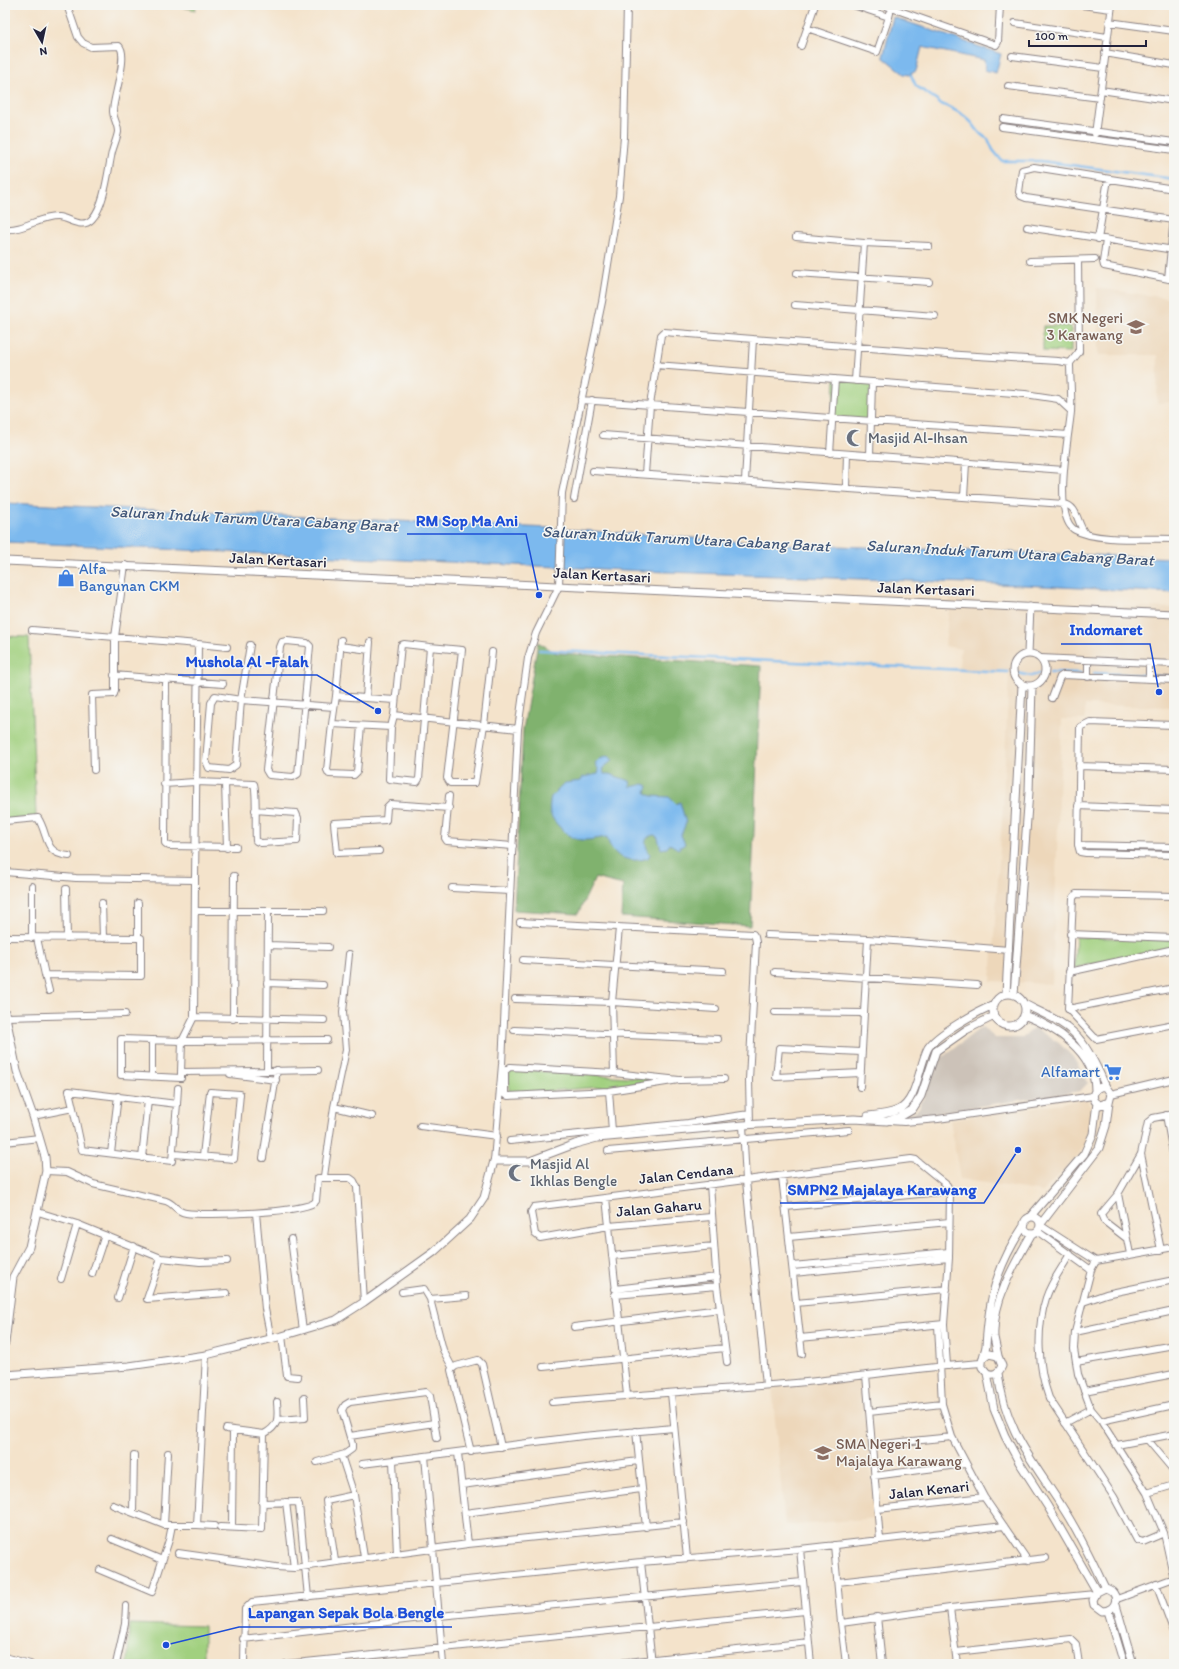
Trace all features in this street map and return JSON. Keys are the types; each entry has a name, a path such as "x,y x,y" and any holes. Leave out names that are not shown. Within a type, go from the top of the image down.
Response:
{"street":[{"path":"5,229 23,227 44,219 59,217 76,223 88,223 93,218 100,203 118,131 113,111 117,94 122,53 121,47 117,45 91,47 83,43 78,37 67,5"},
{"path":"5,1375 129,1366 206,1355 271,1339 336,1320 434,1252 470,1219 484,1198 494,1161 502,1064 518,729 528,658 536,633 559,586 562,495 602,302 619,196 624,136 627,5"},
{"path":"800,46 815,5"},
{"path":"855,5 889,17"},
{"path":"883,5 996,45 998,42 999,5"},
{"path":"1082,5 1111,7 1094,140"},
{"path":"807,28 877,52 892,8"},
{"path":"1109,22 1174,31"},
{"path":"1015,23 1107,37"},
{"path":"1105,53 1174,65"},
{"path":"1012,56 1104,68"},
{"path":"1008,86 1100,98"},
{"path":"1100,90 1174,101"},
{"path":"1003,119 1174,142"},
{"path":"1002,127 1174,150"},
{"path":"1106,240 1103,262 1104,266 1171,280 1174,218 1104,210 1026,198 1021,196 1019,192 1022,170 1028,167 1174,189"},
{"path":"1098,239 1108,179"},
{"path":"1027,227 1172,250"},
{"path":"796,237 864,243 929,246"},
{"path":"855,381 858,310 864,243"},
{"path":"1078,260 1079,352 1070,363 1071,412 1064,470 1063,511 1069,524 1074,529 1085,534 1096,536 1174,539"},
{"path":"1030,261 1095,260"},
{"path":"797,272 929,282"},
{"path":"795,305 936,316"},
{"path":"645,474 650,405 661,335 664,332 1070,363"},
{"path":"745,481 753,339"},
{"path":"656,365 1025,394 1058,399 1071,412"},
{"path":"830,453 835,379"},
{"path":"870,456 872,382"},
{"path":"581,400 1068,435"},
{"path":"574,499 592,400"},
{"path":"603,435 1064,470"},
{"path":"846,488 847,454"},
{"path":"964,497 966,463"},
{"path":"593,471 1069,504 1074,510 1085,534"},
{"name":"Jalan Kertasari","path":"5,561 125,565 1174,614"},
{"path":"94,770 92,695 114,694 115,637 125,565"},
{"path":"1028,653 1030,607"},
{"path":"32,630 227,647"},
{"path":"282,642 307,643 310,649 304,706 298,774 293,776 269,775 266,770 272,703 282,642"},
{"path":"366,698 370,642"},
{"path":"361,726 356,774 329,774 327,770 336,696 340,643 369,650"},
{"path":"198,644 196,681 194,1017 182,1041 181,1078 121,1075 121,1039 182,1041 327,1040"},
{"path":"430,647 419,779 417,782 389,779 391,727 394,715 401,645 404,644 430,647 463,651 452,722 447,778 450,783 473,784 477,781 492,652"},
{"path":"250,645 242,700 236,765 229,770 209,768 206,761 211,702 215,696 242,700 304,706 334,707"},
{"path":"1040,658 1045,665 1045,674 1037,684 1032,686 1022,685 1014,676 1013,666 1018,657 1028,653 1040,658 1174,664"},
{"path":"1088,660 1088,677"},
{"path":"1149,663 1150,679"},
{"path":"114,675 223,684"},
{"path":"1052,698 1062,675 1174,680"},
{"path":"166,679 164,784 165,843 169,846 236,847"},
{"path":"1006,994 1022,685"},
{"path":"1014,995 1028,799 1032,686"},
{"path":"336,696 395,700"},
{"path":"394,715 423,717 452,722 518,729"},
{"path":"1174,725 1090,722 1080,727 1078,806 1078,845 1080,852 1174,855"},
{"path":"332,724 391,727"},
{"path":"1019,751 1030,751"},
{"path":"1079,766 1174,769"},
{"path":"164,784 195,782 254,784 255,810 257,842 297,841 298,818 296,813 255,810"},
{"path":"225,783 227,848"},
{"path":"449,796 445,838 447,841 513,846"},
{"path":"379,851 337,853 334,823 386,820 387,807 390,804 449,808"},
{"path":"1078,806 1174,810"},
{"path":"5,821 38,818 49,847 57,853 69,856"},
{"path":"1078,845 1174,847"},
{"path":"1151,855 1152,847"},
{"path":"5,872 76,878 195,880"},
{"path":"233,1019 234,876"},
{"path":"32,886 35,938 50,991"},
{"path":"452,888 510,891"},
{"path":"66,889 67,938"},
{"path":"1174,896 1076,894 1073,898 1070,934 1068,1009 1096,1039 1174,1024"},
{"path":"102,903 102,938"},
{"path":"138,903 138,938"},
{"path":"195,911 322,911"},
{"path":"267,1071 268,911"},
{"path":"520,922 752,934 756,937 749,1114 743,1139 766,1385"},
{"path":"614,1073 612,1002 618,928"},
{"path":"1070,934 1174,938"},
{"path":"767,935 868,939 1009,950"},
{"path":"5,937 141,938 141,976 46,975"},
{"path":"860,1086 868,939"},
{"path":"268,945 328,947"},
{"path":"1069,972 1174,949"},
{"path":"324,1176 334,1107 346,1050 343,1012 349,954"},
{"path":"523,960 723,971"},
{"path":"775,972 977,985"},
{"path":"267,983 323,985"},
{"path":"1068,1009 1174,988"},
{"path":"1024,1004 1024,1015 1017,1023 1007,1026 1001,1024 994,1016 994,1005 997,1000 1006,994 1014,995 1019,997 1024,1004 1064,1025 1080,1040 1092,1057 1106,1087 1111,1094 1106,1126 1099,1148 1072,1185 1036,1229 1006,1280 994,1337 1002,1366 998,1373 1004,1406 1018,1440 1067,1514 1105,1588 1112,1591 1133,1664"},
{"path":"515,999 612,1002 716,1008"},
{"path":"854,1119 900,1109 910,1099 931,1044 976,1012 994,1005"},
{"path":"775,1012 864,1013"},
{"path":"5,1343 7,1304 12,1277 29,1247 46,1171 45,1157 15,1060 6,1015 125,1014"},
{"path":"1024,1015 1050,1026 1076,1047 1095,1080 1094,1093 1097,1104 1093,1134 1084,1154 1027,1221 1012,1243 998,1272 988,1312 983,1362 987,1373 997,1418 1010,1445 1096,1593 1094,1605 1098,1609 1108,1611"},
{"path":"887,1121 900,1117 912,1110 921,1096 936,1051 966,1030 994,1016"},
{"path":"194,1017 324,1020"},
{"path":"514,1030 718,1039"},
{"path":"152,1040 152,1077"},
{"path":"861,1052 778,1048 776,1077 861,1073"},
{"path":"5,1062 15,1060"},
{"path":"679,1080 608,1091 505,1095 506,1070 510,1067 614,1073 679,1080 724,1079"},
{"path":"263,1158 278,1070"},
{"path":"181,1072 318,1070"},
{"path":"207,1071 276,1080"},
{"path":"1111,1094 1174,1079"},
{"path":"494,1161 530,1161 597,1138 746,1125 854,1119 904,1122 938,1119 1094,1093 1100,1087 1106,1087"},
{"path":"177,1104 69,1091 82,1150 172,1161 174,1154 178,1088"},
{"path":"608,1091 612,1131"},
{"path":"174,1154 234,1159 240,1094 210,1092 204,1156"},
{"path":"111,1153 118,1096"},
{"path":"142,1158 148,1100"},
{"path":"1097,1104 1103,1105 1109,1102"},
{"path":"334,1107 372,1116"},
{"path":"33,1116 73,1108"},
{"path":"510,1141 612,1131 749,1114"},
{"path":"1126,1238 1104,1221 1101,1216 1102,1211 1118,1194 1141,1154 1148,1122 1153,1118 1174,1114"},
{"path":"1166,1116 1174,1160"},
{"path":"420,1126 496,1136"},
{"path":"608,1151 849,1130"},
{"path":"5,1142 39,1138"},
{"path":"1141,1154 1161,1250"},
{"name":"Jalan Cendana","path":"609,1226 540,1238 535,1234 531,1212 534,1207 710,1184 782,1177 911,1159 941,1180 950,1191"},
{"path":"46,1171 68,1172 93,1184 166,1201 172,1203 177,1211 186,1214 256,1213 313,1205 316,1201 318,1178 324,1176 350,1178 356,1184 364,1302"},
{"path":"782,1177 802,1354"},
{"path":"710,1184 711,1217 717,1286 727,1362"},
{"path":"786,1207 950,1191 947,1289 941,1324 944,1365 942,1404 952,1437 965,1464 984,1497 1028,1561"},
{"path":"1118,1194 1130,1254"},
{"path":"606,1198 622,1359 627,1394"},
{"path":"38,1212 77,1224 134,1246 160,1258 200,1262 227,1261"},
{"path":"256,1213 265,1309 271,1339"},
{"name":"Jalan Gaharu","path":"609,1226 711,1217"},
{"path":"1027,1221 1036,1218 1036,1229"},
{"path":"1027,1221 1028,1231 1036,1229 1096,1261"},
{"path":"789,1237 949,1222"},
{"path":"61,1278 77,1224"},
{"path":"1036,1229 1091,1270"},
{"path":"92,1274 105,1235"},
{"path":"291,1239 303,1330"},
{"path":"118,1298 134,1246"},
{"path":"612,1256 714,1246"},
{"path":"1108,1611 1116,1602 1156,1584 1174,1579 1164,1533 1147,1493 1101,1420 1091,1409 1078,1374 1074,1348 1075,1332 1091,1270 1096,1261 1174,1247"},
{"path":"1070,1254 1046,1297 1041,1336 1040,1360 1044,1385 1049,1398 1114,1498 1137,1540 1143,1542 1164,1533"},
{"path":"793,1270 949,1255"},
{"path":"160,1258 147,1299 227,1294"},
{"path":"615,1292 717,1277"},
{"path":"1083,1302 1106,1294 1174,1280"},
{"path":"615,1292 717,1286"},
{"path":"402,1292 424,1289 430,1299 441,1345 452,1368 453,1380 471,1452"},
{"path":"796,1303 947,1289"},
{"path":"430,1299 466,1296"},
{"path":"574,1327 720,1309"},
{"path":"1075,1332 1174,1312"},
{"path":"800,1338 941,1324"},
{"path":"282,1336 287,1376 298,1376"},
{"path":"1076,1362 1174,1345"},
{"path":"543,1367 725,1348"},
{"path":"552,1402 627,1394 671,1393 766,1385 866,1375 944,1365 957,1368 983,1362 989,1354 998,1356"},
{"path":"197,1525 206,1355"},
{"path":"452,1368 478,1360 481,1361 501,1447"},
{"path":"987,1373 990,1375 998,1373"},
{"path":"1084,1391 1174,1374"},
{"path":"866,1375 880,1540"},
{"path":"317,1462 341,1455 352,1449 350,1436 342,1410 345,1405 350,1402 426,1392 430,1396 437,1438"},
{"path":"671,1393 687,1558"},
{"path":"278,1420 305,1418 304,1398"},
{"path":"232,1527 230,1430 264,1434 273,1428 278,1420 278,1402"},
{"path":"869,1412 942,1404"},
{"path":"1101,1420 1174,1405"},
{"path":"1065,1423 1091,1409"},
{"path":"350,1436 434,1424"},
{"path":"362,1464 471,1452 583,1436 674,1428"},
{"path":"636,1431 646,1527"},
{"path":"113,1505 164,1525 197,1525 262,1529 264,1434"},
{"path":"1117,1445 1174,1434"},
{"path":"872,1445 952,1437"},
{"path":"1010,1445 1018,1440"},
{"path":"1147,1440 1171,1464 1174,1471"},
{"path":"458,1453 468,1544"},
{"path":"164,1525 168,1454"},
{"path":"133,1512 134,1455"},
{"path":"341,1455 354,1495 364,1557"},
{"path":"425,1456 443,1664"},
{"path":"393,1460 397,1554"},
{"path":"462,1485 638,1461"},
{"path":"874,1476 965,1464"},
{"path":"1147,1493 1174,1485"},
{"path":"465,1513 641,1489"},
{"path":"335,1561 326,1501 354,1495"},
{"name":"Jalan Kenari","path":"878,1509 984,1497"},
{"path":"286,1502 294,1568"},
{"path":"262,1503 297,1502 299,1505 308,1597"},
{"path":"178,1553 260,1565 294,1568 364,1557 468,1544 684,1522"},
{"path":"100,1570 152,1592 172,1525"},
{"path":"244,1664 243,1639 245,1609 248,1604 641,1562 800,1549 1004,1526"},
{"path":"112,1540 162,1560"},
{"path":"834,1545 846,1664"},
{"path":"800,1549 811,1664"},
{"path":"838,1582 1046,1558"},
{"path":"641,1562 652,1662"},
{"path":"243,1639 439,1616 802,1582"},
{"path":"1156,1584 1174,1632"},
{"path":"841,1623 950,1608 1096,1593 1105,1588"},
{"path":"116,1664 125,1624 126,1606"},
{"path":"950,1608 957,1664"},
{"path":"286,1664 805,1611"},
{"path":"1108,1611 1124,1664"},
{"path":"877,1617 882,1664"},
{"path":"956,1652 1071,1639 1076,1644 1079,1664"},
{"path":"1117,1642 1126,1639"},
{"path":"609,1664 652,1662 809,1642"},
{"path":"5,1657 30,1664"}],"shaded area":[{"name":"SMK Negeri 3 Karawang","path":"1097,288 1174,299 1174,402 1157,403 1158,355 1098,355"},
{"path":"950,599 1174,608 1174,707 1085,705 1085,720 1062,719 1052,984 991,981 1003,804 1009,672 958,671 961,649 945,646"},
{"path":"982,1027 995,1038 1022,1038 1034,1028 1040,1031 1059,1043 1073,1057 1088,1083 1080,1091 907,1117 919,1108 941,1058"},
{"path":"1088,1099 1093,1109 1092,1121 1084,1146 1079,1154 1043,1192 960,1179 950,1120"},
{"name":"SMA Negeri 1 Majalaya Karawang","path":"861,1378 875,1518 785,1526 772,1388"}],"green space":[{"path":"175,5 196,5 195,10"},
{"path":"1043,326 1071,326 1071,352 1043,351"},
{"path":"835,379 872,382 871,421 833,418"},
{"path":"5,636 29,637 36,817 5,820"},
{"path":"538,642 556,653 761,666 750,926 621,917 623,885 595,878 578,914 514,910 523,730"},
{"path":"1076,937 1174,940 1174,947 1074,968"},
{"path":"509,1069 658,1079 627,1085 509,1094"},
{"path":"129,1624 204,1626 204,1664 128,1664"}],"water":[{"path":"893,17 1001,54 996,73 985,70 984,60 922,47 916,71 909,75 904,74 883,57"},
{"name":"Saluran Induk Tarum Utara Cabang Barat","path":"5,503 549,528 779,544 1174,558 1174,593 1023,585 668,572 5,542"},
{"path":"608,756 613,760 603,768 604,774 609,774 630,781 631,787 644,784 648,786 646,793 652,796 669,797 676,804 680,802 686,823 681,835 685,844 678,849 670,844 667,848 661,849 658,838 655,835 651,836 646,839 646,845 650,854 648,858 634,860 622,857 612,850 607,837 588,840 576,839 565,832 557,824 550,813 551,797 565,783 581,781 583,777 598,774 599,770 595,764 600,759"}],"waterway":[{"path":"911,75 916,86 937,100 939,103 959,112 966,117 981,135 988,139 993,150 1002,161 1041,161 1174,179"},
{"path":"539,650 1008,672"},
{"path":"1050,672 1081,673"},
{"path":"1017,673 1031,676 1040,673"},
{"path":"1094,673 1144,675"},
{"path":"1156,676 1174,677"}],"place":[{"name":"SMK Negeri 3 Karawang","path":"1136,327"},
{"name":"Masjid Al-Ihsan","path":"855,438"},
{"name":"Alfa Bangunan CKM","path":"66,578"},
{"name":"RM Sop Ma Ani","path":"539,595"},
{"name":"Indomaret","path":"1159,692"},
{"name":"Mushola Al -Falah","path":"378,711"},
{"name":"Alfamart","path":"1113,1072"},
{"name":"SMPN2 Majalaya Karawang","path":"1018,1150"},
{"name":"Masjid Al Ikhlas Bengle","path":"517,1173"},
{"name":"SMA Negeri 1 Majalaya Karawang","path":"823,1453"},
{"name":"Lapangan Sepak Bola Bengle","path":"166,1645"}]}
